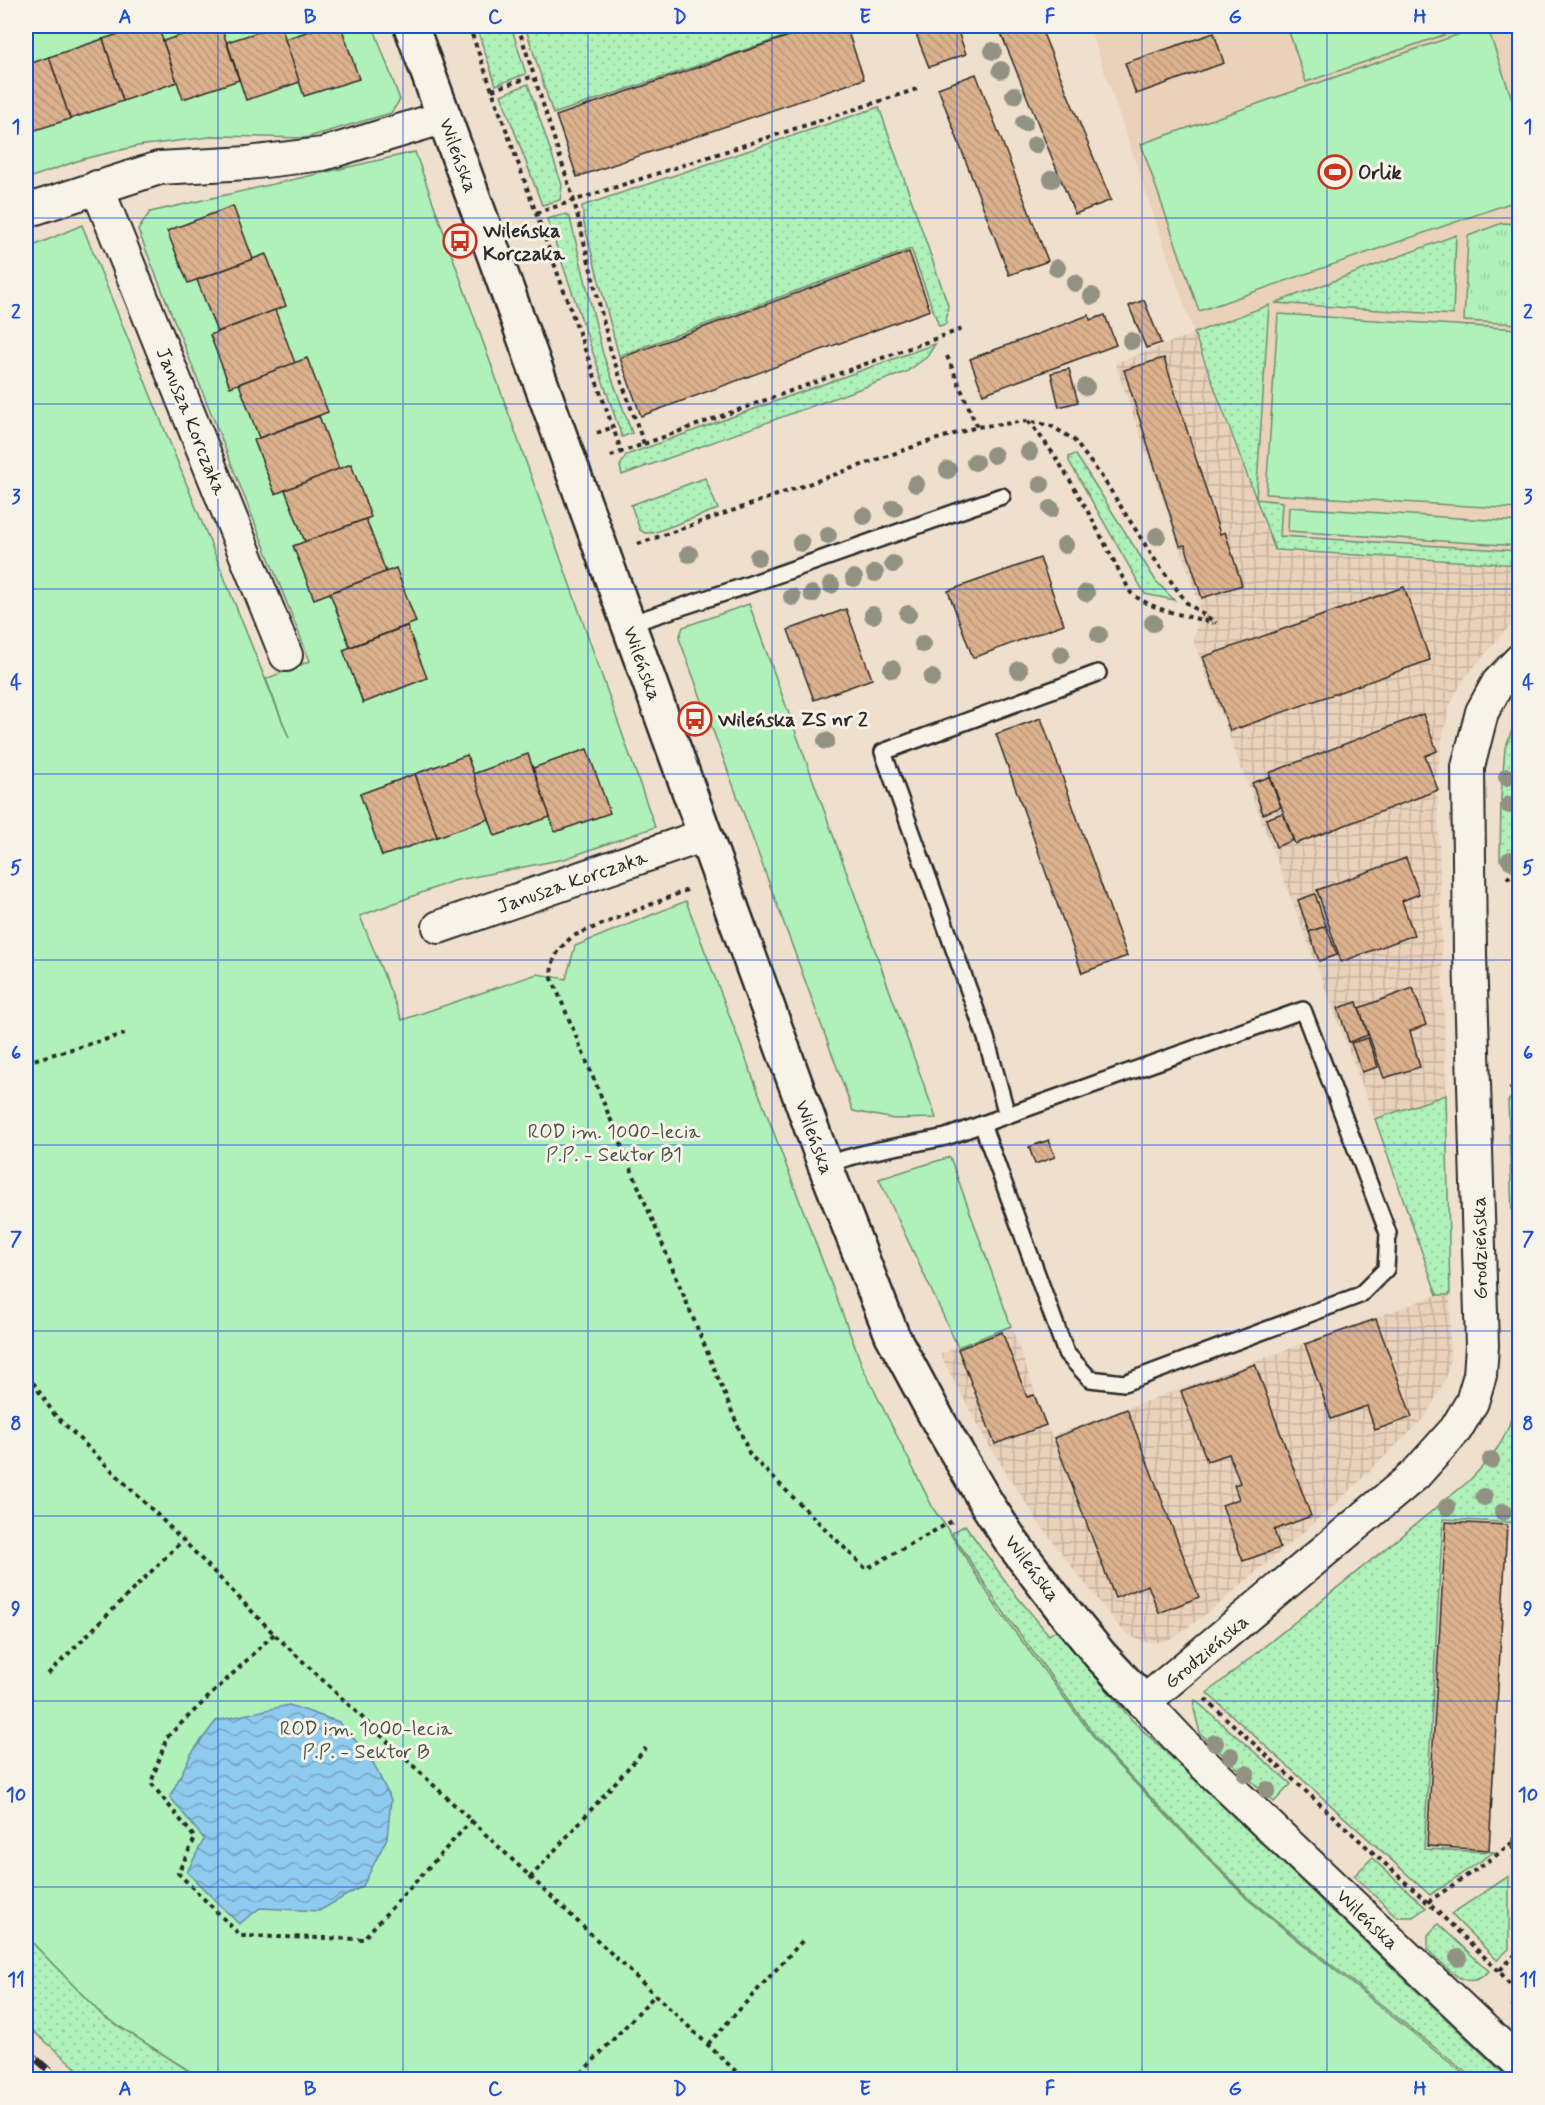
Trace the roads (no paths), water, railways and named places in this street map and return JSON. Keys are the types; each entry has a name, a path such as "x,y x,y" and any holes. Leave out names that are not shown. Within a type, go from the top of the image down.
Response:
{"street":[{"name":"Wileńska","path":"411,26 825,1165 892,1335 940,1424 1013,1544 1100,1655 1190,1751 1520,2064"},
{"path":"26,211 159,168 248,163 323,154 445,117"},
{"name":"Janusza Korczaka","path":"98,187 286,655"},
{"name":"Grodzieńska","path":"1144,1702 1415,1475 1456,1429 1472,1402 1480,1375 1482,1346 1470,931 1468,767 1482,712 1498,683 1520,660"},
{"name":"Janusza Korczaka","path":"439,927 705,835"}],"lane":[{"path":"629,624 742,587 1002,495"},
{"path":"1007,1115 986,1038 883,752 1098,673"},
{"path":"825,1165 849,1156 886,1147 946,1137 982,1124 1007,1115 1303,1010 1388,1233 1386,1269 1360,1295 1146,1376 1124,1383 1090,1379 1066,1353 982,1124"}],"water":[{"path":"289,1705 339,1722 371,1758 391,1800 387,1838 363,1886 319,1911 260,1908 239,1924 187,1872 204,1839 170,1797 191,1754 216,1721"}],"railway":[{"path":"26,2050 60,2080"}],"place":[{"name":"Orlik","path":"1335,172"},
{"name":"Wileńska Korczaka","path":"460,241"},
{"name":"Wileńska ZS nr 2","path":"695,719"}],"park label":[{"name":"ROD im. 1000-lecia P.P. - Sektor B1","path":"614,1142"},
{"name":"ROD im. 1000-lecia P.P. - Sektor B","path":"366,1740"}]}
